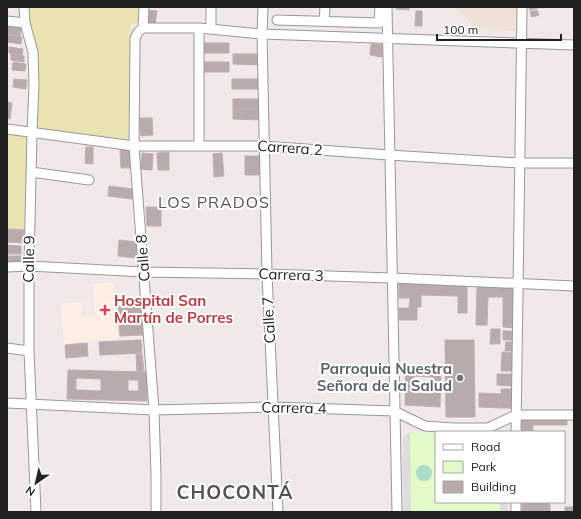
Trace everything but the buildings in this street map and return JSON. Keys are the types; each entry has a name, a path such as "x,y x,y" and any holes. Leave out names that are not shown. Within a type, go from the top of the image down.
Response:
{"street":[{"name":"Calle 9","path":"24,7 25,23 32,52 34,85 29,266 29,351 36,512"},
{"name":"Calle 8","path":"144,7 143,28 138,32 135,39 134,146 154,410 156,512"},
{"path":"211,7 211,29"},
{"name":"Calle 7","path":"263,7 262,34 267,274 278,512"},
{"path":"324,21 325,7"},
{"path":"277,20 379,24 380,7"},
{"path":"387,7 397,512"},
{"path":"516,431 523,44 522,7"},
{"path":"7,21 25,23"},
{"path":"143,28 199,28 262,34 574,45"},
{"path":"199,28 199,146"},
{"name":"Carrera 2","path":"7,129 134,146 264,146 390,156 520,163 574,163"},
{"path":"31,172 88,180"},
{"name":"Carrera 3","path":"7,267 29,266 144,272 392,278 574,286"},
{"path":"7,348 29,351"},
{"name":"Carrera 4","path":"7,403 154,410 273,407 394,411 425,426 453,428 488,428 516,415 574,415"}],"shaded area":[{"path":"27,7 139,7 139,24 131,24 128,139 86,137 36,128"},
{"path":"454,7 516,7 515,31 476,29"},
{"path":"7,133 22,135 29,142 24,229 7,229"},
{"name":"Hospital San Martín de Porres","path":"113,282 118,339 64,343 61,304 81,302 82,317 95,316 93,284"},
{"path":"410,432 411,511 441,512 403,512 403,437"},
{"path":"424,465 431,470 432,473 427,480 424,481 417,476 416,473 421,466"},
{"path":"500,503 508,503 508,512 500,512"}],"green space":[{"path":"410,432 435,433 435,503 500,503 500,512 411,511"}],"place":[{"name":"Hospital San Martín de Porres","path":"105,310"},
{"name":"Parroquia Nuestra Señora de la Salud","path":"460,378"}],"district":[{"name":"LOS PRADOS","path":"214,202"},
{"name":"CHOCONTÁ","path":"235,492"}]}
